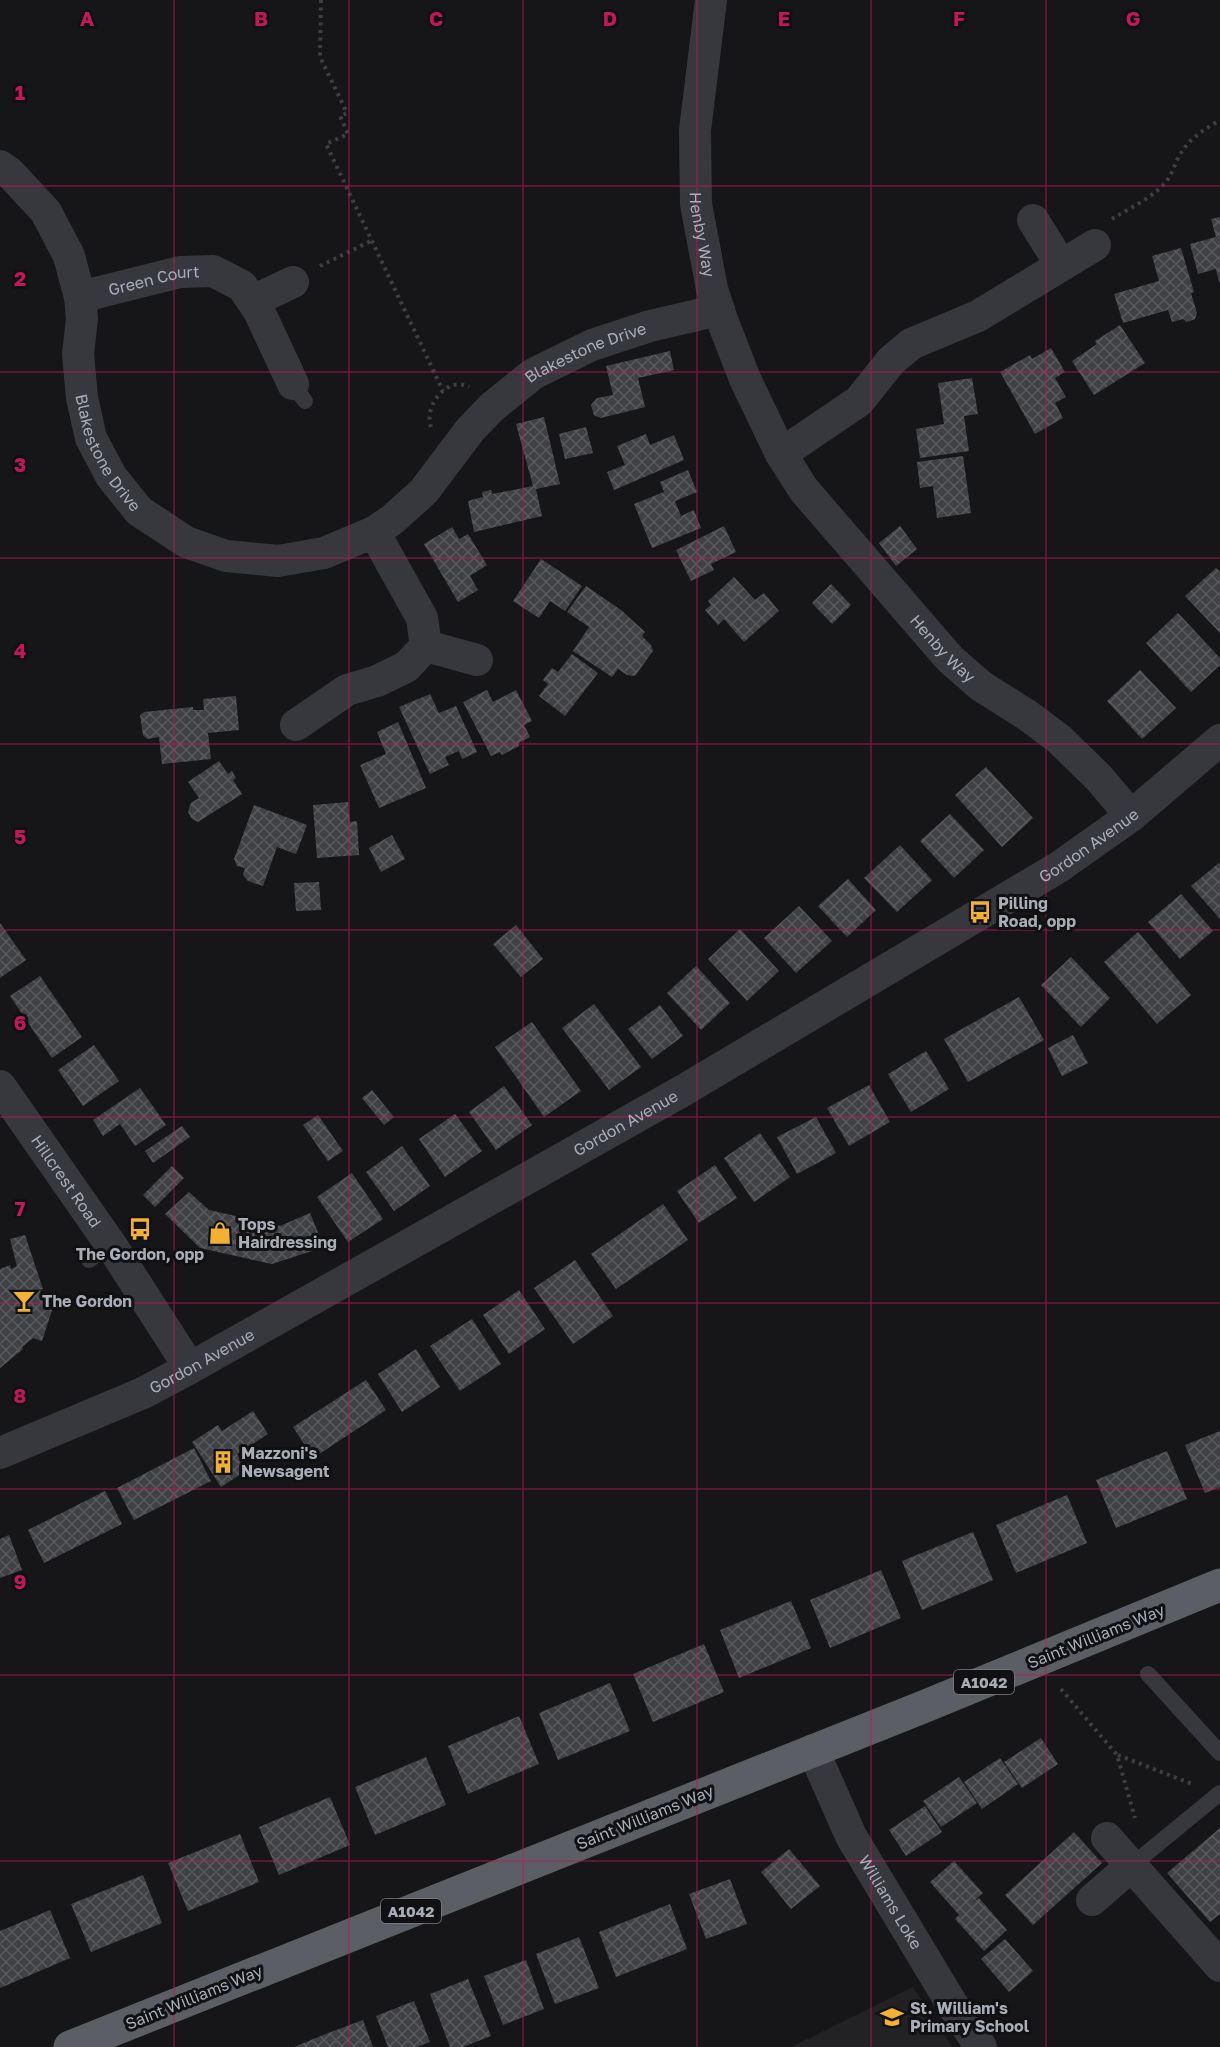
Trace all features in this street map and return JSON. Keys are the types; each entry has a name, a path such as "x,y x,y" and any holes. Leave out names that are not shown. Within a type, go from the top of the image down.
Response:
{"highway":[{"name":"Saint Williams Way","path":"70,2047 1220,1585"}],"street":[{"name":"Henby Way","path":"711,0 695,130 696,204 712,289 719,310 745,379 781,454 804,490 950,659 981,686 1027,715 1059,739 1099,778 1131,816"},
{"name":"Blakestone Drive","path":"0,166 10,172 46,212 69,256 80,297 82,319 78,354 82,398 91,438 111,476 139,511 186,542 226,556 278,561 324,553 374,532 392,520 424,491 470,430 491,408 533,374 592,345 650,326 719,310"},
{"path":"1033,220 1061,265"},
{"path":"781,454 859,401 891,361 911,344 978,316 1095,245"},
{"name":"Green Court","path":"80,297 180,272 213,271 242,286 253,301 299,392"},
{"path":"253,301 292,282"},
{"path":"374,532 422,618 426,646"},
{"path":"426,646 477,660"},
{"path":"296,726 346,690 378,681 406,667 426,646"},
{"name":"Gordon Avenue","path":"0,1453 143,1393 190,1368 704,1078 1059,867 1131,816 1220,740"},
{"name":"Hillcrest Road","path":"0,1086 100,1253 190,1368"},
{"name":"Williams Loke","path":"813,1750 851,1836 955,2009 981,2047"},
{"path":"1107,1838 1141,1858 1220,1966"},
{"path":"1092,1900 1141,1858"}],"lane":[{"path":"1148,1674 1220,1753"},
{"path":"1141,1858 1215,1796"}],"path":[{"path":"321,0 320,57 347,112 340,116 348,134 326,144 442,391"},
{"path":"1095,245 1093,232 1154,193 1166,181 1181,153 1191,141 1220,120"},
{"path":"292,282 371,241"},
{"path":"1061,1689 1117,1755 1139,1835 1141,1858"},
{"path":"1117,1755 1199,1787 1215,1796"}],"shaded area":[{"name":"St. William's Primary School","path":"913,1987 952,2047 791,2047"}],"building":[{"path":"1220,217 1219,282 1216,269 1198,274 1190,244 1216,237 1211,219"},
{"path":"1181,248 1194,292 1191,293 1197,313 1195,319 1187,322 1183,319 1172,322 1168,310 1123,323 1114,294 1159,281 1152,256"},
{"path":"1120,325 1145,363 1094,395 1072,361 1097,344 1095,341"},
{"path":"1051,348 1065,372 1055,378 1066,397 1055,403 1063,418 1035,434 1000,372 1030,355 1032,359"},
{"path":"670,351 674,370 638,378 645,407 601,418 594,415 591,405 597,398 613,395 606,366"},
{"path":"972,378 978,414 964,416 969,451 920,458 916,429 944,424 938,383"},
{"path":"544,417 560,484 536,489 542,516 474,532 468,501 483,497 482,492 491,490 492,494 533,486 516,424"},
{"path":"586,427 593,453 565,459 559,434"},
{"path":"646,434 650,445 674,435 684,460 614,490 607,472 625,465 617,446"},
{"path":"963,456 971,513 937,518 933,486 920,488 917,462"},
{"path":"688,470 697,492 675,501 681,516 694,510 701,528 652,548 634,504 664,492 660,482"},
{"path":"724,526 736,552 711,564 714,570 691,581 676,550"},
{"path":"900,526 917,549 896,566 879,543"},
{"path":"452,527 459,539 468,534 487,565 470,576 478,590 458,602 424,544"},
{"path":"541,559 582,586 565,611 550,601 539,618 513,601"},
{"path":"1216,568 1220,572 1220,633 1185,596"},
{"path":"734,577 755,600 764,593 779,611 744,642 724,619 718,625 705,610 711,605 708,601"},
{"path":"831,584 851,605 832,624 812,603"},
{"path":"586,586 621,610 645,632 642,636 651,645 653,651 635,676 627,675 618,669 612,677 573,651 589,627 567,612"},
{"path":"1178,613 1220,658 1220,665 1191,692 1146,643"},
{"path":"572,654 598,673 565,716 539,696 548,684 543,680 552,668 558,672"},
{"path":"1140,670 1176,708 1142,739 1107,701"},
{"path":"487,690 493,702 516,690 532,721 524,725 530,737 502,755 500,752 491,756 463,702"},
{"path":"430,694 439,713 456,706 477,752 462,759 459,751 445,757 449,765 430,774 399,707"},
{"path":"236,696 239,730 208,733 211,759 162,764 159,737 147,739 143,735 140,715 144,712 193,707 193,710 204,710 203,699"},
{"path":"398,722 426,788 379,808 360,765 386,754 377,732"},
{"path":"219,761 228,774 232,771 236,778 233,780 242,794 198,822 192,819 188,812 191,803 199,798 188,782"},
{"path":"986,767 1033,818 1002,847 955,795"},
{"path":"348,802 350,822 357,821 359,855 317,858 313,805"},
{"path":"254,805 307,825 296,854 277,847 263,886 248,881 243,875 245,868 237,866 234,859"},
{"path":"950,814 984,850 954,878 920,841"},
{"path":"392,835 405,859 381,872 369,848"},
{"path":"900,845 932,880 897,912 864,878"},
{"path":"1220,862 1220,919 1191,886"},
{"path":"848,879 876,910 847,937 818,906"},
{"path":"319,882 321,910 296,911 294,883"},
{"path":"1181,894 1213,931 1180,959 1148,922"},
{"path":"799,906 832,941 796,973 764,938"},
{"path":"0,923 26,960 0,978"},
{"path":"516,925 543,959 521,977 493,944"},
{"path":"740,929 779,971 747,1001 708,959"},
{"path":"1138,932 1191,995 1157,1024 1104,962"},
{"path":"1071,957 1110,998 1081,1027 1041,985"},
{"path":"696,966 730,1003 701,1030 667,993"},
{"path":"40,976 82,1037 52,1058 10,996"},
{"path":"1019,997 1044,1040 968,1082 944,1039"},
{"path":"594,1004 641,1067 609,1090 562,1028"},
{"path":"660,1005 683,1036 652,1059 628,1029"},
{"path":"532,1022 581,1091 544,1117 495,1047"},
{"path":"1073,1035 1088,1063 1062,1076 1048,1048"},
{"path":"94,1045 119,1081 83,1106 58,1070"},
{"path":"926,1051 949,1089 911,1112 888,1074"},
{"path":"869,1085 890,1122 849,1146 827,1108"},
{"path":"504,1086 532,1125 496,1150 469,1112"},
{"path":"140,1088 166,1125 135,1146 120,1124 103,1136 93,1120"},
{"path":"372,1090 394,1117 384,1125 362,1098"},
{"path":"455,1114 482,1151 445,1177 419,1139"},
{"path":"318,1115 343,1151 328,1161 303,1125"},
{"path":"816,1117 836,1153 797,1174 777,1137"},
{"path":"182,1126 190,1137 153,1163 145,1151"},
{"path":"760,1133 790,1177 754,1202 724,1158"},
{"path":"402,1146 430,1186 394,1211 366,1172"},
{"path":"715,1165 737,1198 699,1223 677,1191"},
{"path":"172,1166 184,1178 155,1207 143,1195"},
{"path":"352,1173 383,1219 348,1242 317,1197"},
{"path":"189,1192 209,1210 280,1226 310,1213 324,1247 272,1264 200,1248 165,1214"},
{"path":"663,1204 688,1240 616,1289 591,1254"},
{"name":"The Gordon","path":"25,1235 43,1289 40,1290 43,1299 54,1304 42,1341 33,1338 0,1368 0,1269 10,1265 11,1269 17,1266 10,1239"},
{"path":"575,1260 613,1316 573,1344 534,1288"},
{"path":"519,1290 545,1329 509,1354 483,1315"},
{"path":"472,1319 501,1364 460,1391 430,1346"},
{"path":"416,1349 440,1387 402,1412 378,1374"},
{"path":"366,1380 386,1410 313,1458 293,1427"},
{"name":"Mazzoni's Newsagent","path":"253,1411 268,1434 237,1454 247,1470 221,1487 192,1442 218,1425 222,1431"},
{"path":"1220,1431 1220,1487 1205,1493 1185,1445"},
{"path":"194,1448 211,1481 134,1520 117,1488"},
{"path":"1167,1451 1187,1499 1116,1528 1096,1480"},
{"path":"105,1491 122,1524 44,1563 28,1530"},
{"path":"1067,1495 1087,1543 1016,1573 996,1525"},
{"path":"973,1532 993,1580 922,1610 902,1561"},
{"path":"9,1535 22,1570 0,1578 0,1539"},
{"path":"881,1570 901,1618 830,1648 810,1600"},
{"path":"791,1601 811,1648 739,1678 720,1630"},
{"path":"704,1644 724,1692 653,1722 633,1674"},
{"path":"610,1683 630,1731 558,1760 539,1713"},
{"path":"519,1716 539,1764 468,1794 448,1746"},
{"path":"1041,1738 1058,1764 1022,1788 1004,1762"},
{"path":"426,1757 446,1805 375,1835 355,1787"},
{"path":"1000,1758 1018,1784 982,1809 964,1782"},
{"path":"959,1777 977,1803 941,1827 923,1801"},
{"path":"330,1797 350,1845 279,1875 259,1827"},
{"path":"925,1806 942,1832 906,1856 889,1830"},
{"path":"1220,1828 1220,1914 1210,1922 1167,1873"},
{"path":"1074,1832 1102,1863 1033,1925 1005,1895"},
{"path":"240,1834 259,1882 188,1911 168,1863"},
{"path":"789,1849 820,1886 791,1909 761,1872"},
{"path":"954,1861 983,1893 972,1903 979,1898 1007,1930 984,1951 955,1919 959,1915 930,1882"},
{"path":"143,1875 162,1923 91,1952 71,1904"},
{"path":"730,1879 747,1924 706,1939 689,1894"},
{"path":"670,1904 687,1949 616,1977 599,1932"},
{"path":"50,1910 70,1958 0,1988 0,1931"},
{"path":"579,1937 599,1988 555,2004 536,1954"},
{"path":"1005,1939 1033,1971 1009,1992 981,1959"},
{"path":"526,1960 544,2009 503,2025 484,1976"},
{"path":"468,1979 491,2036 463,2047 450,2047 430,1994"},
{"path":"414,2001 430,2042 417,2047 388,2047 376,2016"},
{"path":"363,2020 373,2047 294,2047 323,2035"}],"place":[{"name":"Pilling Road, opp","path":"980,912"},
{"name":"The Gordon, opp","path":"140,1229"},
{"name":"Tops Hairdressing","path":"220,1233"},
{"name":"The Gordon","path":"24,1301"},
{"name":"Mazzoni's Newsagent","path":"223,1462"},
{"name":"St. William's Primary School","path":"892,2017"}]}
